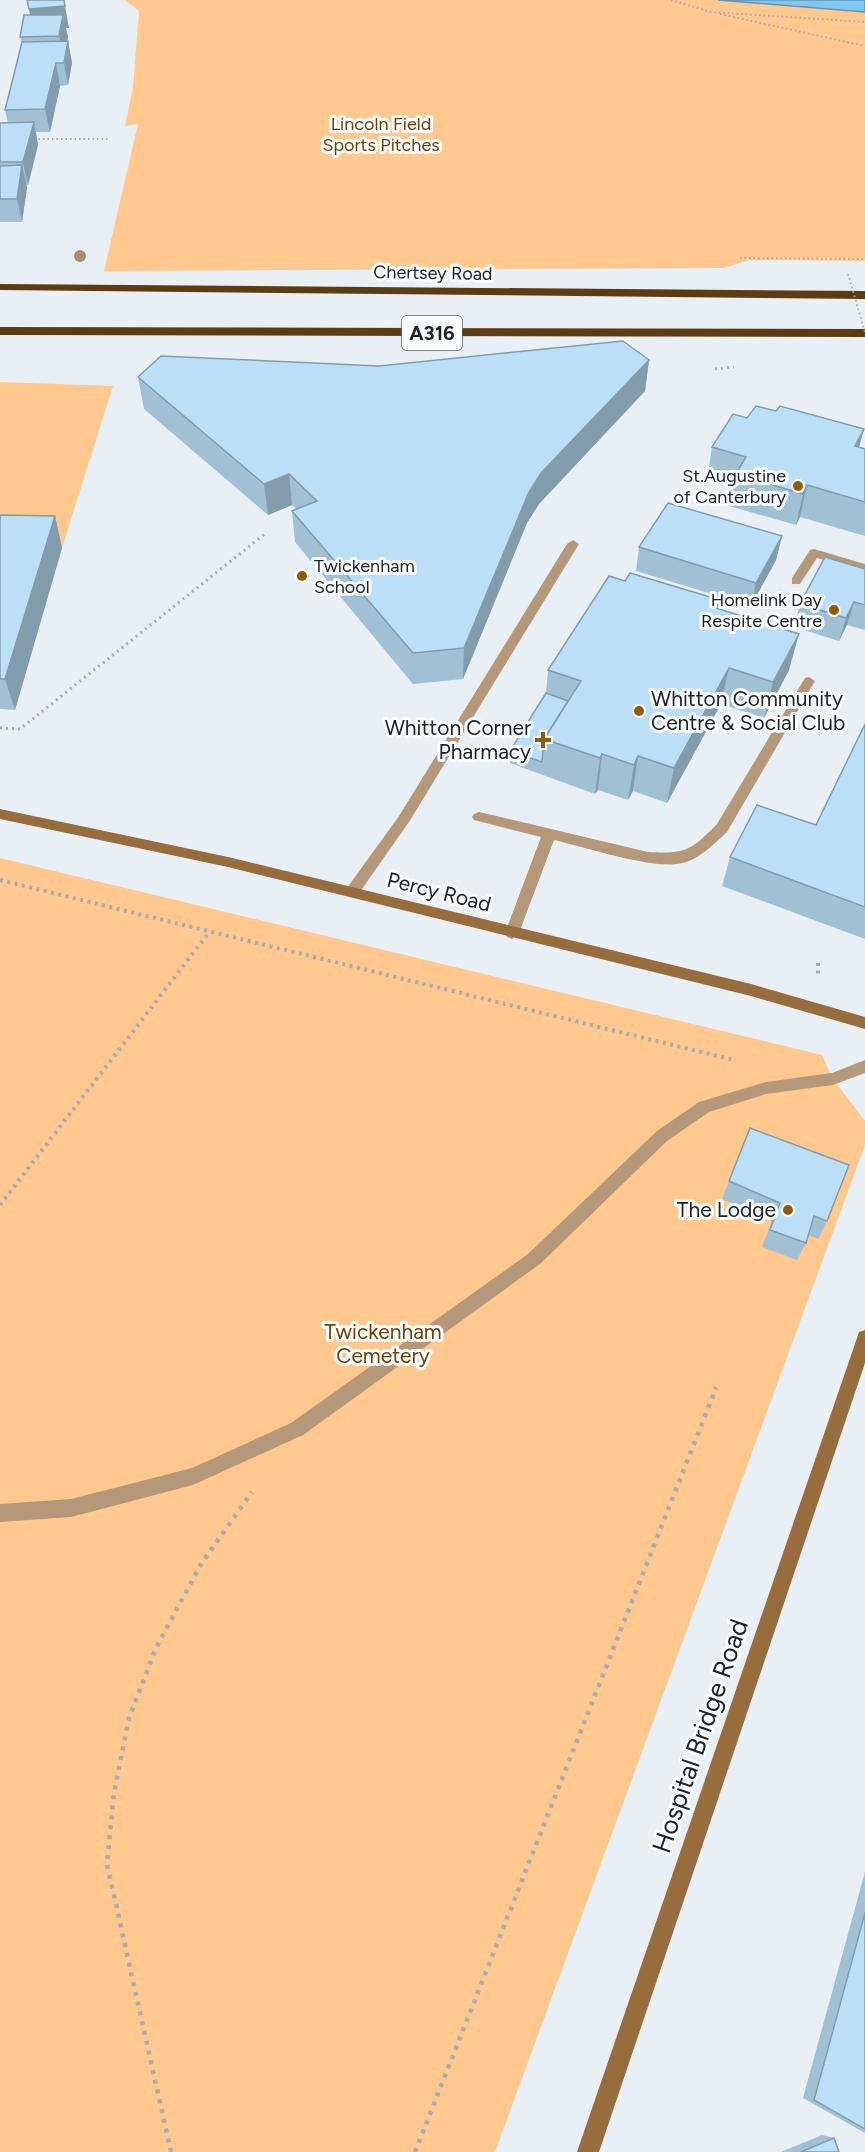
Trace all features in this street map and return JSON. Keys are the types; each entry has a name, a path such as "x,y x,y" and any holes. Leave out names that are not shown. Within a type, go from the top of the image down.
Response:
{"highway":[{"name":"Chertsey Road","path":"0,287 865,295"},
{"name":"A316","path":"0,331 865,333"}],"street":[{"name":"Percy Road","path":"0,814 228,862 751,990 865,1023"},
{"name":"Hospital Bridge Road","path":"588,2152 865,1338"}],"lane":[{"path":"352,892 404,819 573,544"},
{"path":"796,581 814,553 865,568"},
{"path":"479,817 648,857 677,859 702,848 722,828 809,681"},
{"path":"512,933 549,834"},
{"path":"0,1513 71,1508 193,1476 297,1429 534,1259 662,1136 704,1107 766,1088 833,1079 865,1065"}],"path":[{"path":"671,0 711,12 865,46"},
{"path":"711,12 865,22"},
{"path":"32,140 108,139"},
{"path":"848,274 865,333"},
{"path":"0,728 20,729 266,532"},
{"path":"0,880 750,1064 766,1088"},
{"path":"0,1205 210,931"},
{"path":"818,963 818,975"},
{"path":"415,2152 716,1387"},
{"path":"171,2152 107,1864 114,1794 129,1718 156,1648 201,1564 256,1487"}],"green space":[{"name":"Lincoln Field Sports Pitches","path":"125,0 865,0 865,261 749,260 724,268 104,271 138,124 125,126 133,87 139,11"},
{"path":"0,382 113,386 62,548 0,546"},
{"name":"Twickenham Cemetery","path":"0,858 822,1055 833,1079 865,1121 865,1145 495,2152 0,2152"}],"water":[{"path":"718,0 865,0 865,12"}],"building":[{"path":"27,0 64,0 65,6 29,9"},
{"path":"24,15 63,15 59,36 20,37"},
{"path":"68,41 64,63 56,63 45,109 5,110 22,42"},
{"path":"34,122 23,162 0,162 0,123"},
{"path":"22,165 17,199 0,199 0,166"},
{"name":"Twickenham School","path":"623,341 649,360 541,473 529,492 464,648 413,653 292,511 317,501 289,474 264,484 138,377 161,356 379,366"},
{"path":"756,406 776,411 780,406 864,429 855,446 865,449 865,502 807,485 803,494 736,474 746,457 712,447 733,414 747,418"},
{"path":"668,503 782,536 756,583 639,547"},
{"path":"0,515 55,516 5,679 0,679"},
{"path":"825,557 865,569 865,605 854,602 846,618 800,604"},
{"name":"Whitton Community Centre & Social Club","path":"630,573 720,600 716,608 799,634 773,682 729,668 674,768 638,756 634,765 602,754 600,758 544,739 581,681 548,670 609,576 625,581"},
{"path":"546,693 568,701 544,739 542,762 510,751"},
{"path":"865,724 865,907 730,857 757,805 816,825"},
{"name":"The Lodge","path":"750,1128 849,1165 827,1221 814,1216 806,1243 770,1230 780,1203 729,1181"},
{"path":"865,1913 865,2129 814,2100"},
{"path":"834,2138 839,2152 801,2152"}],"place":[{"name":"St.Augustine of Canterbury","path":"798,486"},
{"name":"Twickenham School","path":"302,576"},
{"name":"Homelink Day Respite Centre","path":"834,610"},
{"name":"Whitton Community Centre & Social Club","path":"639,711"},
{"name":"Whitton Corner Pharmacy","path":"543,740"},
{"name":"The Lodge","path":"788,1210"}]}
